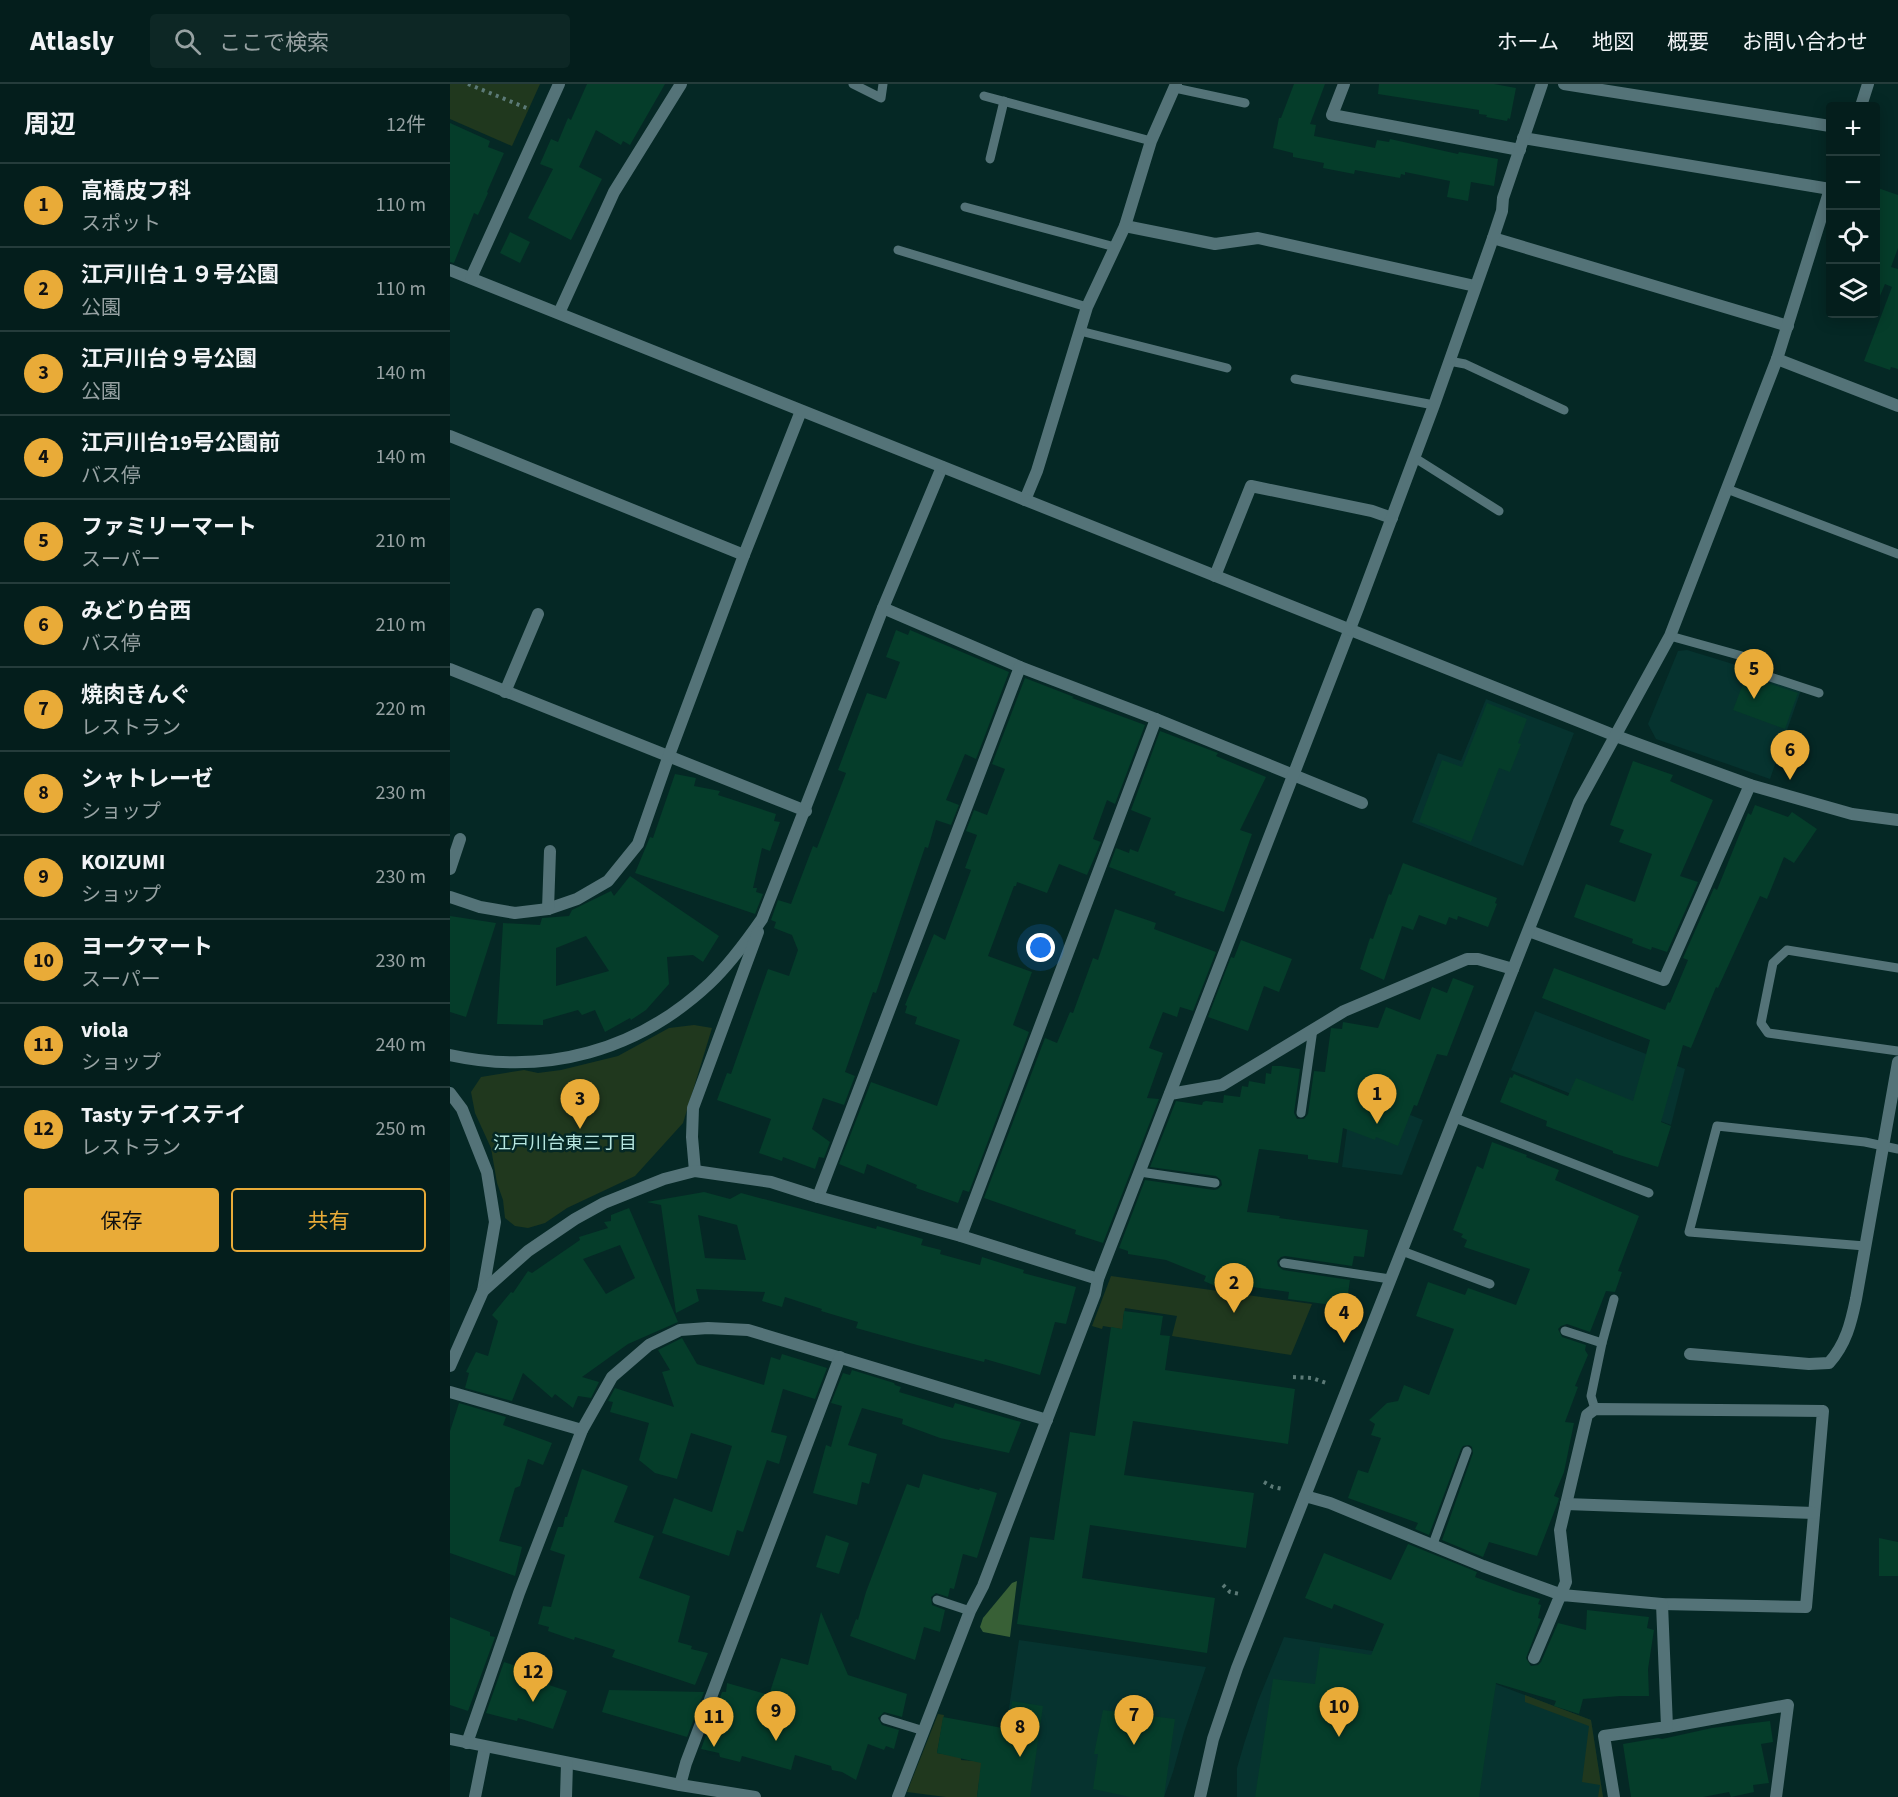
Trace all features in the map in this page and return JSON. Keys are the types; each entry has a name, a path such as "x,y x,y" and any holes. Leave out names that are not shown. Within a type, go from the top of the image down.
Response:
{"street":[{"path":"471,278 559,84"},
{"path":"559,313 614,192 681,84"},
{"path":"1344,84 1332,115 1826,188"},
{"path":"898,1797 970,1611 983,1586 1095,1293 1098,1279 1415,459 1503,211 1503,198 1542,84"},
{"path":"1564,84 1826,125"},
{"path":"1862,102 1868,84"},
{"path":"1026,500 1087,307 1125,226 1151,141 1176,86"},
{"path":"1200,1797 1207,1759 1226,1697 1579,802 1670,636 1777,359 1826,202"},
{"path":"1125,226 1215,244 1258,238 1475,286"},
{"path":"1493,238 1788,326"},
{"path":"450,270 1616,736 1750,785 1851,814 1898,820"},
{"path":"1777,359 1898,406"},
{"path":"450,897 480,907 515,913 548,909 577,899 608,880 638,844 744,555 801,411"},
{"path":"450,436 744,555"},
{"path":"695,1171 692,1137 693,1107 762,919 806,811 883,608 942,467"},
{"path":"1215,576 1251,486 1392,518"},
{"path":"883,608 1020,667 1156,719 1362,803"},
{"path":"505,692 538,614"},
{"path":"818,1197 1020,667"},
{"path":"450,669 668,758 806,811"},
{"path":"961,1236 1156,719"},
{"path":"1528,931 1664,980 1750,785"},
{"path":"450,869 460,839"},
{"path":"548,909 550,851"},
{"path":"450,1055 505,1063 543,1062 582,1055 620,1043 665,1020 685,1005 734,958 762,919"},
{"path":"1170,1094 1222,1085 1344,1011 1467,959 1478,958 1513,969"},
{"path":"1690,1354 1809,1364 1829,1363 1838,1353 1849,1329 1898,1062"},
{"path":"450,1093 462,1109 487,1172 495,1222 483,1291 450,1366"},
{"path":"483,1291 528,1251 575,1219 604,1203 664,1179 695,1171 771,1182 961,1236 1098,1279"},
{"path":"467,1743 519,1593 582,1431 612,1377 649,1345 680,1330 708,1328 748,1330 1047,1420"},
{"path":"680,1785 686,1763 840,1357"},
{"path":"450,1392 582,1431"},
{"path":"1305,1496 1330,1503 1483,1566 1562,1595 1662,1604 1806,1607 1823,1411 1595,1409 1587,1415 1560,1530 1566,1582 1562,1595 1534,1658"},
{"path":"1566,1504 1814,1514"},
{"path":"1662,1604 1667,1727"},
{"path":"1614,1797 1604,1737 1788,1705 1776,1797"},
{"path":"450,1740 680,1785 755,1797"},
{"path":"475,1797 485,1747"},
{"path":"566,1797 567,1763"}],"lane":[{"path":"853,84 881,98 883,84"},
{"path":"1176,86 1245,103"},
{"path":"984,96 1151,141"},
{"path":"990,159 1004,101"},
{"path":"964,207 1114,248"},
{"path":"898,250 1087,307"},
{"path":"1080,331 1227,368"},
{"path":"1449,361 1465,364 1564,410"},
{"path":"1295,379 1434,405"},
{"path":"1415,459 1499,511"},
{"path":"1727,489 1898,554"},
{"path":"1670,636 1742,656 1749,670 1819,693"},
{"path":"1898,968 1787,951 1773,963 1761,1023 1768,1033 1898,1051"},
{"path":"1301,1113 1313,1029"},
{"path":"1455,1118 1649,1193"},
{"path":"1865,1246 1689,1232 1717,1126 1865,1142 1898,1149"},
{"path":"1140,1172 1215,1183"},
{"path":"1402,1251 1490,1284"},
{"path":"1284,1263 1390,1279"},
{"path":"1595,1409 1591,1396 1614,1299"},
{"path":"1565,1331 1602,1343"},
{"path":"1433,1544 1467,1451"},
{"path":"937,1600 970,1611"},
{"path":"885,1719 924,1731"}],"path":[{"path":"468,84 532,110"},
{"path":"1293,1377 1312,1378 1326,1383"},
{"path":"1264,1482 1283,1489"},
{"path":"1222,1585 1230,1592 1240,1594"}],"shaded area":[{"path":"450,84 540,84 512,146 450,119"},
{"path":"1687,650 1746,668 1801,690 1770,779 1656,739 1648,724 1678,651"},
{"path":"1486,699 1574,733 1523,866 1412,822 1438,753 1461,761"},
{"path":"1535,1011 1685,1069 1671,1125 1625,1108 1622,1114 1511,1070"},
{"path":"694,1025 712,1028 683,1123 635,1176 567,1208 545,1223 528,1228 515,1226 505,1218 491,1148 475,1113 471,1092 481,1077 524,1070 538,1073 561,1070 618,1056 669,1028"},
{"path":"1352,1092 1423,1120 1402,1175 1342,1167"},
{"path":"1111,1276 1312,1304 1291,1355 1172,1336 1177,1316 1125,1308 1123,1319 1126,1330 1103,1326 1102,1329 1092,1326"},
{"path":"1284,1637 1481,1668 1480,1678 1591,1720 1603,1797 1237,1797 1237,1768 1244,1744 1258,1701"},
{"path":"1019,1640 1206,1667 1164,1797 996,1797"},
{"path":"1525,1695 1591,1720 1603,1797 1598,1797 1600,1785 1582,1782 1589,1726 1525,1702"},
{"path":"938,1714 944,1715 937,1753 961,1757 961,1760 987,1762 979,1782 977,1797 946,1797 907,1792"}],"green space":[{"path":"1017,1581 1010,1637 983,1632 980,1627 983,1618 1012,1583"}],"building":[{"path":"587,84 665,84 630,145 623,141 621,145 596,130 579,167 602,179 571,240 528,218 553,169 540,164 551,139 558,142"},
{"path":"1294,84 1325,84 1310,124 1316,125 1314,136 1375,148 1377,140 1389,142 1390,139 1458,154 1459,152 1498,159 1494,186 1471,182 1468,201 1447,197 1450,181 1405,172 1405,175 1401,174 1400,178 1355,170 1354,174 1323,168 1324,163 1293,157 1293,153 1273,148 1279,118 1281,118"},
{"path":"1379,84 1494,84 1516,88 1510,119 1508,118 1507,121 1486,117 1487,115 1479,114 1479,110 1378,94"},
{"path":"450,123 490,141 488,147 504,153 478,215 474,213 454,263 450,262"},
{"path":"1880,189 1898,195 1898,248 1891,267 1898,269 1898,369 1891,367 1890,370 1864,361 1892,287 1885,284 1880,296"},
{"path":"510,232 530,242 520,263 500,253"},
{"path":"896,630 908,635 910,630 1009,672 976,759 965,754 946,800 959,805 951,825 936,820 928,848 925,847 876,993 873,992 845,1072 855,1076 844,1105 823,1098 812,1129 830,1142 824,1158 819,1157 815,1169 783,1157 782,1161 759,1153 771,1119 717,1100 727,1073 731,1074 768,969 789,976 798,950 792,935 774,928 776,922 771,920 778,900 791,904 813,846 817,848 846,773 838,770 867,693 886,699 900,662 886,657"},
{"path":"1746,676 1798,693 1785,729 1733,710"},
{"path":"1025,678 1145,725 1115,804 1107,800 1093,839 1101,842 1087,875 1059,864 1047,893 1017,882 1014,886 988,956 1032,972 1013,1025 1029,1032 969,1192 963,1190 958,1203 916,1188 917,1185 867,1164 864,1174 839,1164 871,1082 937,1106 960,1040 915,1024 917,1017 905,1013 907,1006 905,1005 934,934 945,940 971,870 965,868 977,835 966,831 974,810 987,815 1005,769 992,764"},
{"path":"1487,703 1527,719 1518,743 1521,744 1510,772 1499,768 1471,842 1419,822 1442,760 1462,767"},
{"path":"1160,731 1218,753 1216,756 1266,777 1240,830 1252,834 1224,912 1174,895 1176,892 1109,867 1116,848 1129,853 1130,849 1138,852 1151,818 1131,810"},
{"path":"1633,761 1673,775 1670,781 1713,800 1680,876 1698,882 1667,952 1652,947 1651,950 1632,943 1633,939 1574,917 1586,884 1635,902 1652,854 1619,842 1624,830 1610,825"},
{"path":"675,774 696,778 694,786 720,791 718,795 776,814 774,821 780,822 770,851 762,848 753,888 757,888 756,892 763,894 755,914 635,873 650,837 653,838"},
{"path":"1755,805 1788,817 1792,812 1817,829 1794,863 1784,857 1767,899 1760,896 1718,988 1716,987 1691,1048 1683,1045 1661,1122 1671,1126 1658,1167 1613,1153 1613,1151 1546,1126 1547,1121 1500,1102 1510,1077 1512,1078 1514,1074 1568,1096 1576,1078 1633,1101 1650,1040 1542,998 1554,968 1665,1010 1688,960 1683,958 1714,888 1717,890 1748,813 1751,815"},
{"path":"1403,863 1497,898 1495,903 1497,904 1488,927 1458,916 1457,920 1449,917 1446,925 1419,915 1413,930 1402,926 1384,980 1360,969 1370,938 1373,939"},
{"path":"630,876 719,936 703,962 693,955 667,957 669,984 646,1010 605,1032 595,1010 582,1015 578,1010 543,1020 543,1025 497,1024 503,923 540,925 542,918 569,916 572,910 611,891 614,896","holes":["586,936 609,971 556,986 556,948"]},
{"path":"1115,909 1156,923 1154,929 1216,952 1193,1011 1180,1007 1177,1017 1163,1012 1149,1048 1163,1053 1147,1098 1159,1099 1103,1243 1075,1234 1076,1230 984,1198 1045,1038 1057,1043 1070,1012 1073,1013 1093,958 1098,960"},
{"path":"450,916 496,923 466,1017 450,1012"},
{"path":"1241,940 1292,959 1279,992 1264,986 1248,1031 1208,1017 1231,957 1234,958"},
{"path":"1453,978 1474,986 1447,1056 1437,1054 1417,1106 1414,1105 1398,1146 1343,1128 1338,1163 1308,1159 1308,1155 1259,1149 1247,1212 1368,1230 1364,1257 1354,1256 1352,1266 1285,1256 1277,1261 1278,1266 1283,1270 1350,1280 1346,1307 1288,1299 1289,1292 1224,1283 1222,1289 1204,1281 1206,1276 1166,1260 1128,1254 1128,1251 1119,1248 1145,1180 1214,1190 1222,1185 1221,1180 1216,1176 1150,1167 1176,1101 1202,1105 1206,1101 1223,1103 1224,1095 1240,1097 1242,1086 1248,1087 1249,1081 1265,1084 1266,1073 1271,1074 1272,1066 1281,1066 1300,1069 1294,1113 1297,1119 1304,1119 1308,1114 1314,1071 1325,1072 1331,1028 1342,1029 1343,1022 1378,1028 1386,1007 1420,1020 1432,987 1447,993"},
{"path":"1492,1142 1559,1170 1555,1180 1639,1216 1618,1271 1622,1272 1615,1292 1606,1291 1590,1332 1567,1324 1558,1329 1562,1337 1586,1345 1585,1350 1588,1355 1575,1386 1578,1387 1565,1422 1574,1423 1564,1472 1554,1496 1559,1498 1558,1502 1537,1556 1489,1542 1483,1557 1442,1540 1473,1453 1469,1445 1461,1449 1429,1535 1415,1529 1418,1523 1348,1498 1358,1470 1368,1473 1381,1438 1371,1435 1375,1424 1369,1420 1387,1403 1398,1401 1404,1385 1429,1395 1454,1329 1416,1316 1428,1282 1465,1295 1468,1288 1516,1305 1530,1269 1464,1247 1467,1240 1461,1237 1463,1234 1453,1230 1477,1166 1483,1169"},
{"path":"704,1192 730,1199 741,1193 876,1229 877,1226 923,1239 921,1245 941,1250 940,1254 980,1265 982,1257 1024,1270 1023,1273 1076,1287 1066,1324 1055,1322 1040,1375 985,1359 984,1362 856,1328 858,1322 785,1297 782,1307 762,1301 765,1292 696,1289 699,1301 676,1313 661,1205 647,1202","holes":["698,1215 737,1225 746,1260 705,1258"]},
{"path":"629,1208 678,1322 628,1344 582,1377 599,1382 591,1398 578,1396 573,1408 555,1394 552,1398 523,1373 512,1401 465,1388 469,1373 466,1372 476,1352 488,1356 498,1321 492,1315 511,1292 513,1293 528,1271 532,1273 580,1240 579,1237 608,1228 604,1222 611,1221 611,1215","holes":["620,1245 635,1278 606,1294 583,1259"]},
{"path":"1124,1311 1163,1316 1160,1335 1170,1336 1165,1370 1295,1389 1288,1444 1133,1421 1124,1475 1254,1493 1246,1548 1090,1525 1082,1578 1215,1598 1207,1653 1017,1624 1030,1537 1054,1540 1070,1432 1095,1436 1111,1327 1122,1329"},
{"path":"682,1338 697,1364 764,1385 771,1357 780,1360 782,1354 827,1368 815,1399 783,1389 771,1432 787,1436 779,1464 767,1460 743,1532 737,1530 729,1556 662,1533 674,1498 712,1512 732,1446 691,1433 677,1479 655,1473 639,1460 649,1423 610,1412 613,1402 608,1401 615,1388 674,1407 662,1372 670,1370 658,1350"},
{"path":"852,1370 894,1383 901,1387 899,1392 953,1408 955,1403 1021,1422 1009,1453 940,1438 902,1424 903,1419 862,1408 848,1445 877,1454 869,1484 862,1482 857,1505 813,1493 826,1445 831,1447 842,1406 831,1403 843,1373 850,1375"},
{"path":"459,1403 506,1417 503,1425 552,1443 543,1465 528,1459 520,1486 515,1488 499,1541 522,1547 515,1576 450,1553 450,1431"},
{"path":"582,1469 628,1486 614,1522 654,1536 639,1578 690,1596 678,1642 692,1646 691,1649 708,1653 695,1685 612,1657 615,1650 575,1637 574,1640 548,1631 549,1627 538,1624 543,1606 551,1607 565,1555 550,1550 558,1527 563,1527 565,1517 567,1517"},
{"path":"923,1474 997,1493 977,1558 963,1554 954,1589 950,1588 948,1597 936,1593 931,1597 932,1605 945,1610 940,1632 924,1627 915,1660 850,1636 856,1619 858,1620 866,1592 907,1484 919,1488"},
{"path":"826,1535 849,1543 839,1574 816,1567"},
{"path":"1879,1538 1898,1542 1898,1576 1879,1576"},
{"path":"1408,1544 1477,1572 1475,1577 1540,1599 1538,1618 1541,1619 1526,1658 1531,1666 1541,1662 1558,1623 1586,1630 1587,1610 1649,1617 1647,1628 1654,1630 1648,1669 1649,1696 1583,1699 1579,1714 1554,1706 1556,1701 1496,1683 1479,1797 1255,1797 1273,1679 1315,1684 1320,1647 1371,1655 1384,1624 1334,1604 1332,1609 1305,1598 1324,1553 1391,1580"},
{"path":"821,1612 848,1675 907,1694 902,1717 884,1712 878,1718 882,1725 899,1730 894,1749 886,1746 884,1750 868,1744 856,1780 842,1772 832,1770 831,1766 795,1755 791,1770 742,1756 740,1762 720,1757 719,1753 701,1749 722,1692 726,1692 727,1683 769,1695 781,1658 808,1665"},
{"path":"450,1617 490,1632 490,1636 495,1637 468,1711 450,1705"},
{"path":"504,1662 516,1666 515,1670 551,1681 549,1685 567,1691 553,1729 518,1718 517,1721 486,1713"},
{"path":"609,1690 704,1692 687,1737 602,1712"},
{"path":"1012,1701 1043,1706 1030,1797 977,1797 981,1763 937,1753 943,1717 1008,1729"},
{"path":"1103,1710 1175,1719 1164,1797 1130,1797 1093,1789 1098,1754 1094,1754"},
{"path":"1770,1721 1773,1742 1761,1744 1769,1783 1753,1785 1754,1792 1731,1797 1729,1792 1703,1797 1631,1797 1623,1744 1662,1739 1712,1728"}],"place":[{"name":"ファミリーマート","path":"1754,699"},
{"name":"みどり台西","path":"1790,780"},
{"name":"高橋皮フ科","path":"1377,1124"},
{"name":"江戸川台９号公園","path":"580,1129"},
{"name":"江戸川台１９号公園","path":"1234,1313"},
{"name":"江戸川台19号公園前","path":"1344,1343"},
{"name":"Tasty テイステイ","path":"533,1702"},
{"name":"ヨークマート","path":"1339,1737"},
{"name":"KOIZUMI","path":"776,1741"},
{"name":"焼肉きんぐ","path":"1134,1745"},
{"name":"viola","path":"714,1747"},
{"name":"シャトレーゼ","path":"1020,1757"}],"district":[{"name":"江戸川台東三丁目","path":"565,1143"}]}
